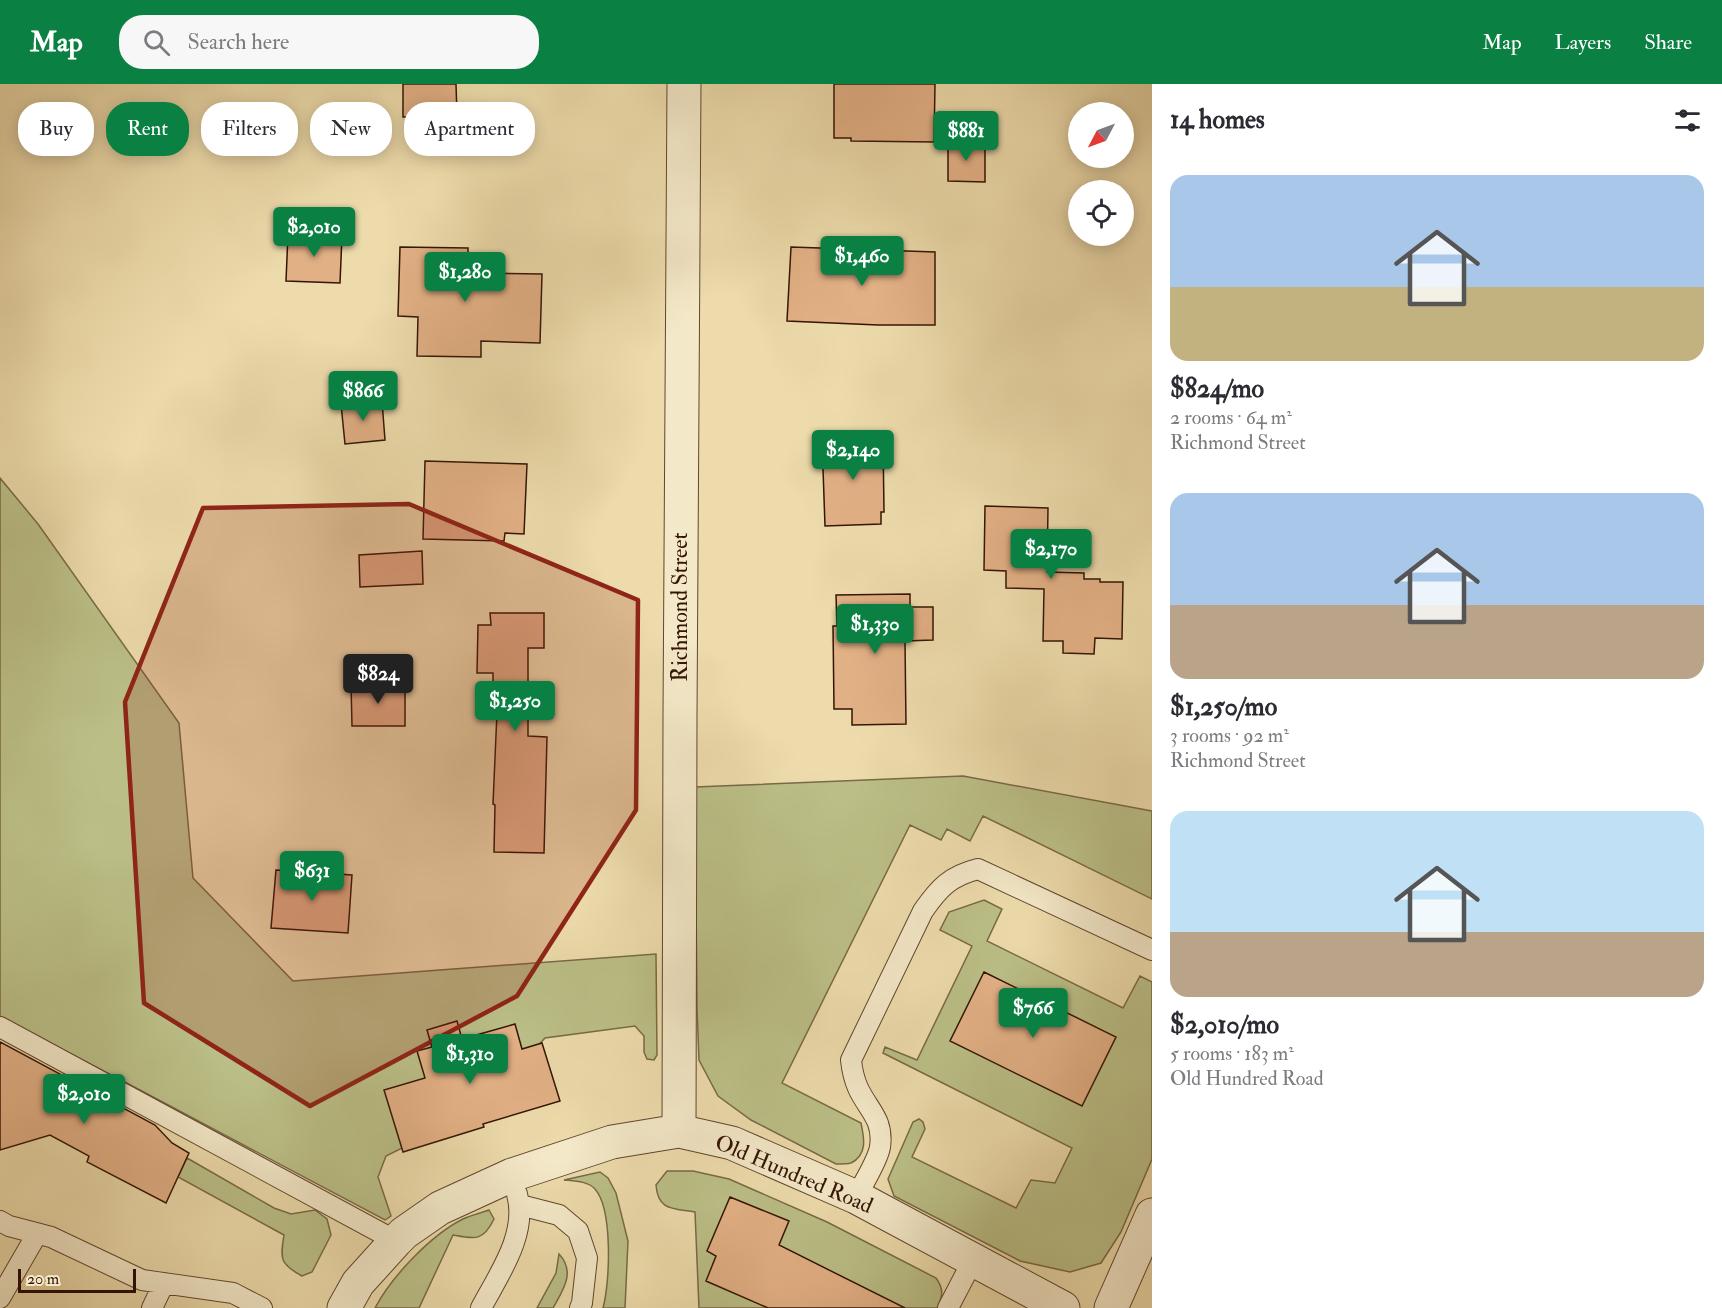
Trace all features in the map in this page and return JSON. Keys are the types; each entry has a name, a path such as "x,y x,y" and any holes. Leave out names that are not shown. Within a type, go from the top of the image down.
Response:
{"street":[{"name":"Richmond Street","path":"679,1131 684,84"},
{"name":"Old Hundred Road","path":"344,1308 358,1282 396,1241 440,1208 516,1190 612,1142 679,1131 732,1143 856,1197 1063,1308"},
{"path":"1111,1308 1152,1215"}],"lane":[{"path":"856,1197 880,1149 881,1130 875,1114 858,1089 852,1072 851,1060 923,911 945,884 961,874 978,869 1152,950"},
{"path":"0,1027 396,1241"},
{"path":"481,1308 515,1243 516,1190 559,1215 578,1231 587,1258 580,1308"},
{"path":"0,1221 9,1226 51,1238 142,1280 233,1293 262,1308"},
{"path":"0,1298 37,1234"},
{"path":"948,1308 973,1260"},
{"path":"152,1308 164,1283"}],"highlighted area":[{"path":"409,504 638,600 636,810 517,996 310,1106 144,1003 125,702 203,508"}],"green space":[{"path":"0,478 38,524 179,723 193,878 293,981 656,954 657,1055 654,1060 647,1059 644,1052 644,1036 635,1026 545,1038 478,1110 386,1156 378,1177 391,1216 385,1220 0,1017"},
{"path":"963,776 1152,811 1152,899 983,816 970,841 947,829 941,840 910,825 782,1083 861,1123 864,1145 860,1155 851,1163 836,1164 751,1120 718,1096 699,1060 695,787"},
{"path":"984,900 1002,909 987,941 1123,1008 1140,976 1152,982 1152,1159 1121,1232 1101,1263 1070,1272 1020,1261 894,1196 888,1179 913,1122 919,1119 923,1122 925,1129 912,1157 1016,1208 1031,1180 1055,1183 1072,1148 883,1053 885,1047 917,1060 972,946 940,930 949,912"},
{"path":"187,1158 274,1208 291,1214 315,1210 327,1219 331,1235 312,1272 302,1276 289,1268 282,1255 284,1235 178,1177"},
{"path":"667,1171 693,1171 729,1179 827,1222 936,1278 942,1293 937,1308 699,1308 695,1212 668,1207 660,1200 656,1185"},
{"path":"600,1172 608,1178 616,1193 628,1241 625,1308 603,1308 607,1282 608,1247 605,1213 601,1199 589,1184 564,1180"},
{"path":"489,1210 494,1219 482,1235 472,1238 453,1235 419,1308 375,1308 402,1270 438,1235 469,1216"},
{"path":"559,1254 567,1268 564,1288 553,1308 537,1308 556,1273"}],"building":[{"path":"403,84 456,84 457,102 404,102 403,117"},
{"path":"834,84 935,84 934,142 851,141 851,138 834,138"},
{"path":"948,141 985,142 985,182 948,181"},
{"path":"288,234 342,236 340,283 286,281"},
{"path":"400,247 468,248 468,273 542,274 540,343 481,341 481,357 417,356 418,317 398,316"},
{"path":"791,247 935,252 935,325 787,321"},
{"path":"382,401 385,440 345,444 341,404"},
{"path":"883,438 884,512 881,512 881,524 825,526 822,440"},
{"path":"425,461 527,464 524,534 505,533 504,541 423,539"},
{"path":"985,506 1048,508 1047,572 1084,573 1084,579 1123,582 1122,639 1095,638 1094,654 1063,653 1063,641 1043,641 1044,589 1006,588 1006,571 984,570"},
{"path":"422,551 423,584 360,587 359,555"},
{"path":"910,594 910,607 933,607 933,640 905,641 906,724 852,725 852,709 834,709 833,626 837,626 836,595"},
{"path":"490,613 544,613 544,648 528,648 528,736 547,737 544,853 494,852 495,805 493,804 498,689 493,690 493,673 477,673 478,625 491,625"},
{"path":"351,684 405,684 405,726 352,726"},
{"path":"276,870 352,875 348,933 271,928"},
{"path":"984,972 1116,1037 1082,1106 950,1041"},
{"path":"457,1021 462,1039 515,1024 522,1049 542,1043 560,1101 483,1124 484,1127 403,1152 384,1090 425,1078 417,1051 432,1047 427,1030"},
{"path":"0,1042 155,1125 172,1143 189,1153 166,1203 87,1162 89,1156 50,1135 0,1150"},
{"path":"730,1197 789,1221 779,1245 905,1308 768,1308 706,1281 716,1256 707,1251"}]}
